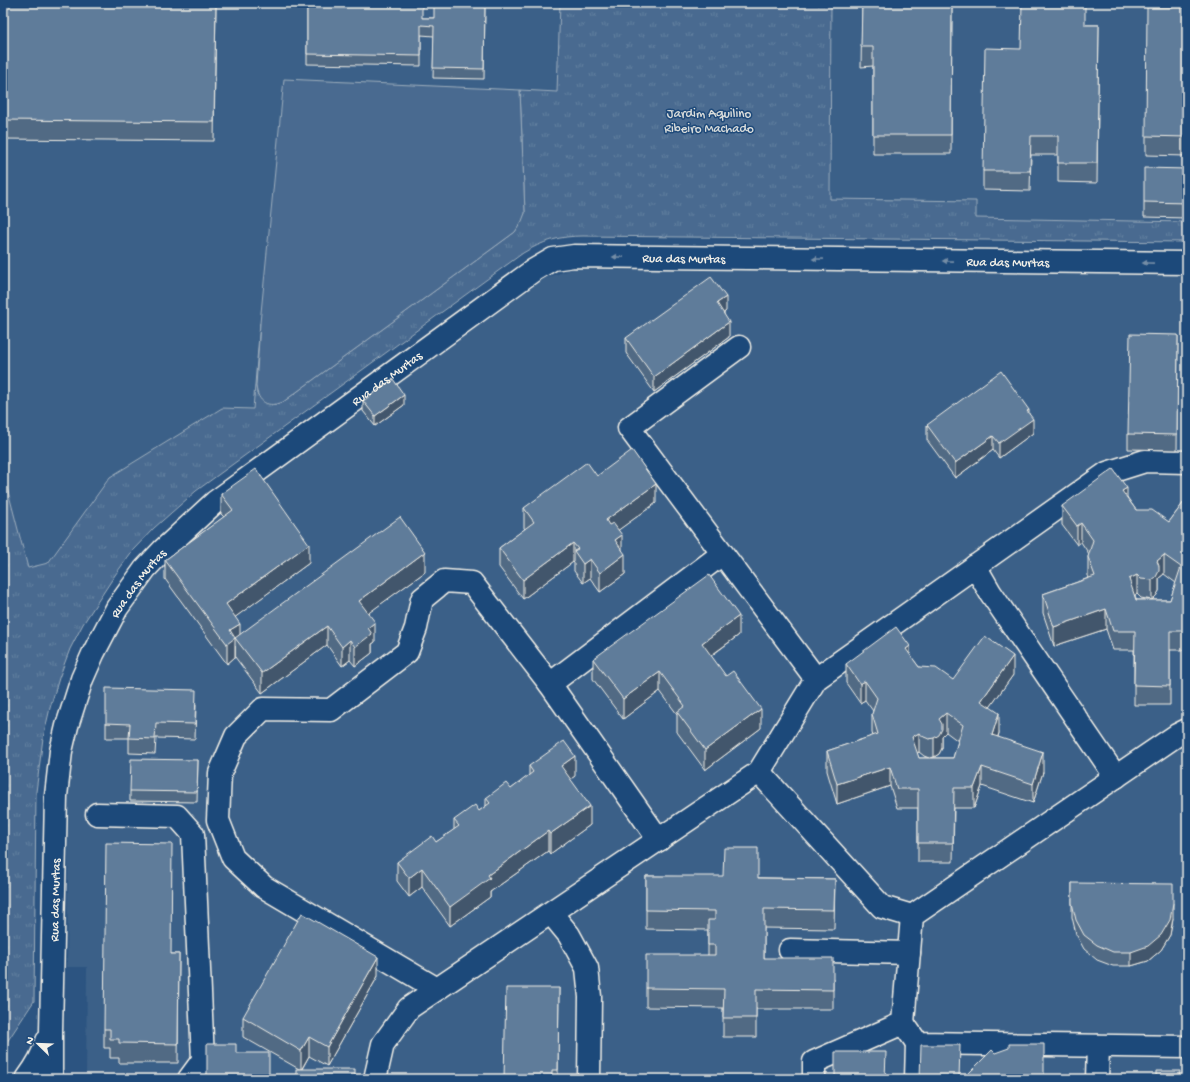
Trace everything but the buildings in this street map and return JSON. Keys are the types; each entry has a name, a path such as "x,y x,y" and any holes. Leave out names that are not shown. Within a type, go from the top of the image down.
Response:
{"street":[{"name":"Rua das Murtas","path":"51,1079 56,796 61,751 67,726 82,679 117,608 131,588 163,550 215,502 534,270 552,260 574,256 1187,263"},
{"path":"738,347 628,428 816,679"},
{"path":"375,1079 383,1044 409,1008 759,772 816,679 1107,473 1145,461 1187,462"},
{"path":"550,684 722,554"},
{"path":"975,566 990,592 1116,777"},
{"path":"437,989 264,887 233,858 218,820 220,773 236,736 263,709 331,710 407,652 416,628 422,599 444,581 472,583 550,684 659,840"},
{"path":"916,1079 917,1043 903,1023 912,916 1177,735 1187,730"},
{"path":"759,772 882,907 912,916"},
{"path":"97,814 177,816 193,834 203,1060 189,1079"},
{"path":"550,913 569,935 587,968 590,997 589,1079"},
{"path":"790,950 908,953"},
{"path":"814,1079 814,1062 903,1023"},
{"path":"27,1079 37,1066 44,1052 51,1031"},
{"path":"917,1043 1187,1047"},
{"path":"1097,1079 1098,1046"}],"shaded area":[{"path":"3,3 560,3 557,92 284,80 253,409 110,477 48,563 28,568 3,472"},
{"path":"831,3 1187,3 1187,222 975,218 976,202 830,199"},
{"path":"577,267 1187,274 1187,1079 86,1079 87,967 67,967 69,777 77,725 98,663 134,597 186,538 541,280"}],"green space":[{"name":"Jardim Aquilino Ribeiro Machado","path":"560,3 831,3 830,199 976,201 976,218 1187,222 1187,242 583,236 552,240 523,253 196,491 154,528 133,550 115,575 83,624 70,649 50,708 43,738 36,792 34,1001 3,1048 3,472 28,568 48,563 110,477 222,408 253,409 260,323 256,386 257,394 275,405 283,402 515,232 525,213 520,90 557,92"},
{"path":"284,79 520,90 525,213 515,232 283,402 278,404 268,404 259,397 256,386 260,323"}]}
